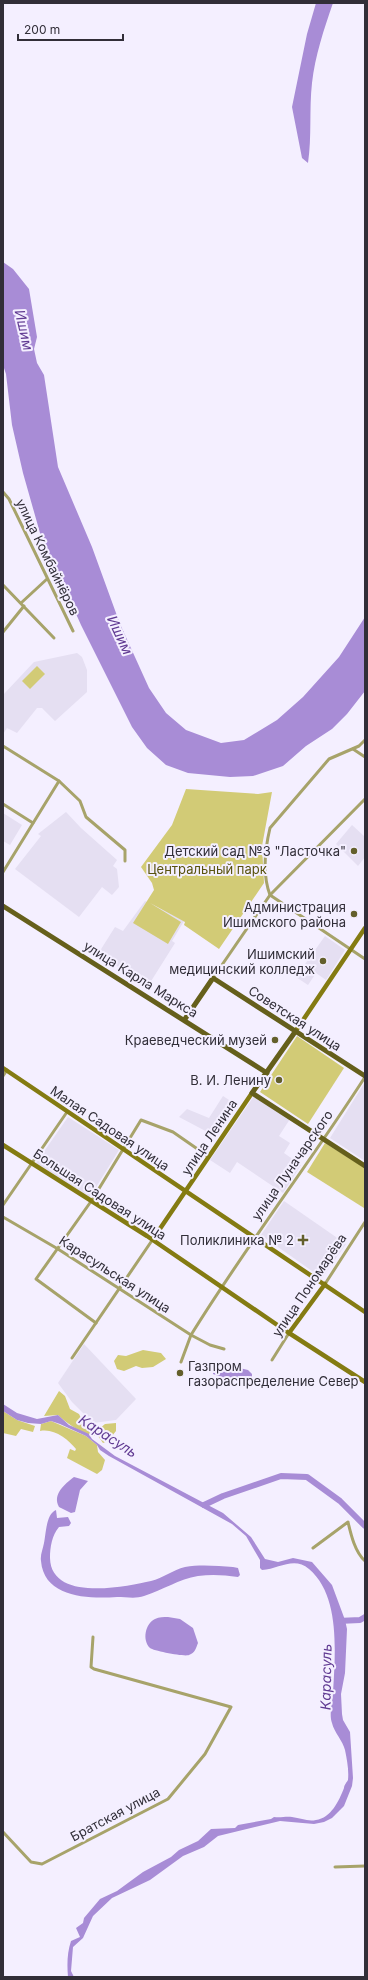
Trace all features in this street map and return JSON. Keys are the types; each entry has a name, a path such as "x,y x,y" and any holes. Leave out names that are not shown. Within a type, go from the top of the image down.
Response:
{"main road":[{"name":"улица Карла Маркса","path":"3,906 267,1073"},
{"path":"184,1020 214,978"},
{"name":"Советская улица","path":"214,978 365,1076"},
{"name":"улица Ленина","path":"252,1093 296,1032"},
{"path":"252,1093 365,1166"}],"street":[{"name":"улица Комбайнёров","path":"3,492 9,499 73,631"},
{"path":"3,632 23,605 47,578"},
{"path":"3,585 54,638"},
{"path":"365,740 329,760 270,828 266,842 266,883 270,895 365,959"},
{"path":"3,746 59,781 80,801 86,817 125,850 126,861"},
{"path":"353,748 365,757"},
{"path":"3,872 59,781"},
{"path":"214,978 270,895 365,799"},
{"path":"3,804 33,823"},
{"name":"улица Ленина","path":"296,1032 365,928"},
{"path":"3,1076 5,1069"},
{"name":"Малая Садовая улица","path":"5,1069 66,1112 365,1312"},
{"name":"улица Луначарского","path":"191,1335 221,1286 365,1076"},
{"name":"улица Ленина","path":"72,1358 252,1093"},
{"path":"3,1205 66,1112"},
{"path":"96,1323 36,1279 92,1200 141,1120 173,1132 209,1157"},
{"name":"Большая Садовая улица","path":"3,1145 92,1200 289,1333 365,1382"},
{"name":"Карасульская улица","path":"3,1217 58,1249 191,1335"},
{"name":"улица Пономарёва","path":"272,1360 365,1222"},
{"path":"181,1362 191,1335 210,1345 224,1349"},
{"path":"313,1548 348,1522 360,1556 365,1561"},
{"name":"Братская улица","path":"3,1832 31,1862 42,1864 168,1799 205,1754 231,1707 94,1670 91,1667 93,1637"},
{"path":"335,1867 365,1866"}],"shaded area":[{"path":"77,653 82,657 87,670 87,692 55,721 42,708 37,708 17,733 7,728 3,734 3,695 34,662"},
{"path":"66,812 81,828 117,860 113,866 117,869 119,887 112,895 102,887 79,917 15,869 41,836 38,834"},
{"path":"3,813 22,825 10,845 3,841"},
{"name":"Детский сад №3 \"Ласточка\"","path":"352,825 365,837 365,857 358,866 336,844"},
{"path":"145,901 184,921 172,941 175,943 148,986 98,954 115,927 123,931"},
{"name":"Ишимский медицинский колледж","path":"325,936 345,950 326,980 316,973 308,985 296,977"},
{"path":"365,1082 365,1161 330,1138"},
{"path":"223,1096 235,1104 215,1136 179,1117 187,1109 209,1118"},
{"path":"254,1096 290,1119 279,1136 290,1143 284,1153 301,1165 283,1193 237,1162 230,1173 210,1160"},
{"path":"68,1117 119,1150 90,1197 36,1163"},
{"name":"Поликлиника № 2","path":"284,1201 346,1244 322,1278 261,1235"},
{"path":"84,1344 136,1399 116,1420 93,1423 72,1402 58,1383"}],"green space":[{"path":"37,666 45,674 30,689 22,681"},
{"name":"Центральный парк","path":"186,789 258,794 272,792 262,846 264,883 219,949 184,925 185,922 150,903 181,922 168,944 133,923 154,890 152,883 141,867 172,825"},
{"path":"297,1036 344,1068 308,1124 260,1092"},
{"path":"325,1143 365,1168 364,1208 307,1172"},
{"path":"143,1350 161,1353 166,1359 153,1367 142,1368 136,1366 124,1371 117,1369 114,1361 118,1355 126,1356"},
{"path":"59,1391 65,1396 70,1409 79,1414 83,1422 92,1429 99,1429 105,1424 116,1423 116,1431 108,1441 103,1443 98,1436 93,1436 82,1432 58,1415 44,1416"},
{"path":"3,1411 17,1420 35,1426 33,1432 21,1429 16,1436 3,1433"},
{"path":"51,1421 86,1436 97,1445 98,1452 105,1460 102,1470 97,1474 67,1458 70,1449 75,1451 76,1449 73,1445 60,1435 50,1431 40,1431 41,1424"}],"water":[{"path":"316,3 333,3 320,43 313,73 308,163 302,158 292,107 307,34"},
{"name":"Ишим","path":"3,262 13,269 29,289 37,337 34,349 37,363 44,375 58,467 92,547 120,624 149,688 166,713 186,730 221,743 244,740 277,720 303,697 339,657 365,617 365,691 347,714 332,729 306,746 283,766 253,776 230,777 188,773 166,765 147,748 132,727 81,625 40,533 23,473 12,425 6,374 3,365"},
{"path":"218,1363 248,1370 252,1374 252,1377 247,1385 244,1385 213,1374 213,1370"},
{"path":"3,1404 17,1413 37,1419 58,1415 69,1425 89,1434 92,1439 115,1456 223,1513 251,1537 265,1559 278,1562 293,1558 312,1562 332,1585 347,1629 345,1673 341,1694 343,1720 350,1732 353,1778 352,1786 344,1806 332,1818 324,1822 314,1824 280,1821 218,1836 204,1847 183,1856 150,1880 112,1898 93,1916 83,1938 73,1947 71,1971 74,1977 68,1977 67,1968 71,1941 80,1937 76,1928 83,1923 84,1918 100,1899 117,1891 143,1872 171,1857 179,1850 198,1841 211,1829 235,1828 238,1825 271,1819 274,1817 295,1817 307,1820 316,1820 326,1816 334,1808 348,1780 348,1765 345,1750 331,1720 335,1661 334,1627 327,1594 309,1569 303,1565 292,1563 262,1570 260,1568 260,1560 246,1536 232,1524 109,1456 100,1450 97,1445 86,1436 51,1421 41,1424 17,1420 3,1411"},
{"path":"74,1477 88,1481 80,1490 75,1512 71,1513 59,1507 57,1498 60,1490"},
{"path":"56,1510 57,1518 68,1517 71,1523 69,1526 59,1527 57,1530 52,1541 50,1558 54,1572 63,1581 76,1586 108,1588 124,1586 151,1581 181,1568 197,1566 238,1568 240,1575 238,1577 203,1575 191,1577 141,1597 106,1598 70,1594 50,1583 44,1573 41,1561 48,1520"},
{"path":"168,1617 180,1619 193,1628 198,1643 193,1653 189,1655 182,1655 150,1648 145,1637 147,1628 152,1621 157,1618"}],"waterway":[{"path":"204,1505 223,1496 281,1476 307,1477 340,1501 365,1526"},
{"path":"338,1621 360,1620 365,1617"}],"place":[{"name":"Детский сад №3 \"Ласточка\"","path":"354,851"},
{"name":"Администрация Ишимского района","path":"354,914"},
{"name":"Ишимский медицинский колледж","path":"323,961"},
{"name":"Краеведческий музей","path":"275,1040"},
{"name":"В. И. Ленину","path":"279,1080"},
{"name":"Поликлиника № 2","path":"303,1240"},
{"name":"Газпром газораспределение Север","path":"180,1373"}],"water label":[{"name":"Карасуль","path":"108,1436"},
{"name":"Карасуль","path":"326,1677"}]}
